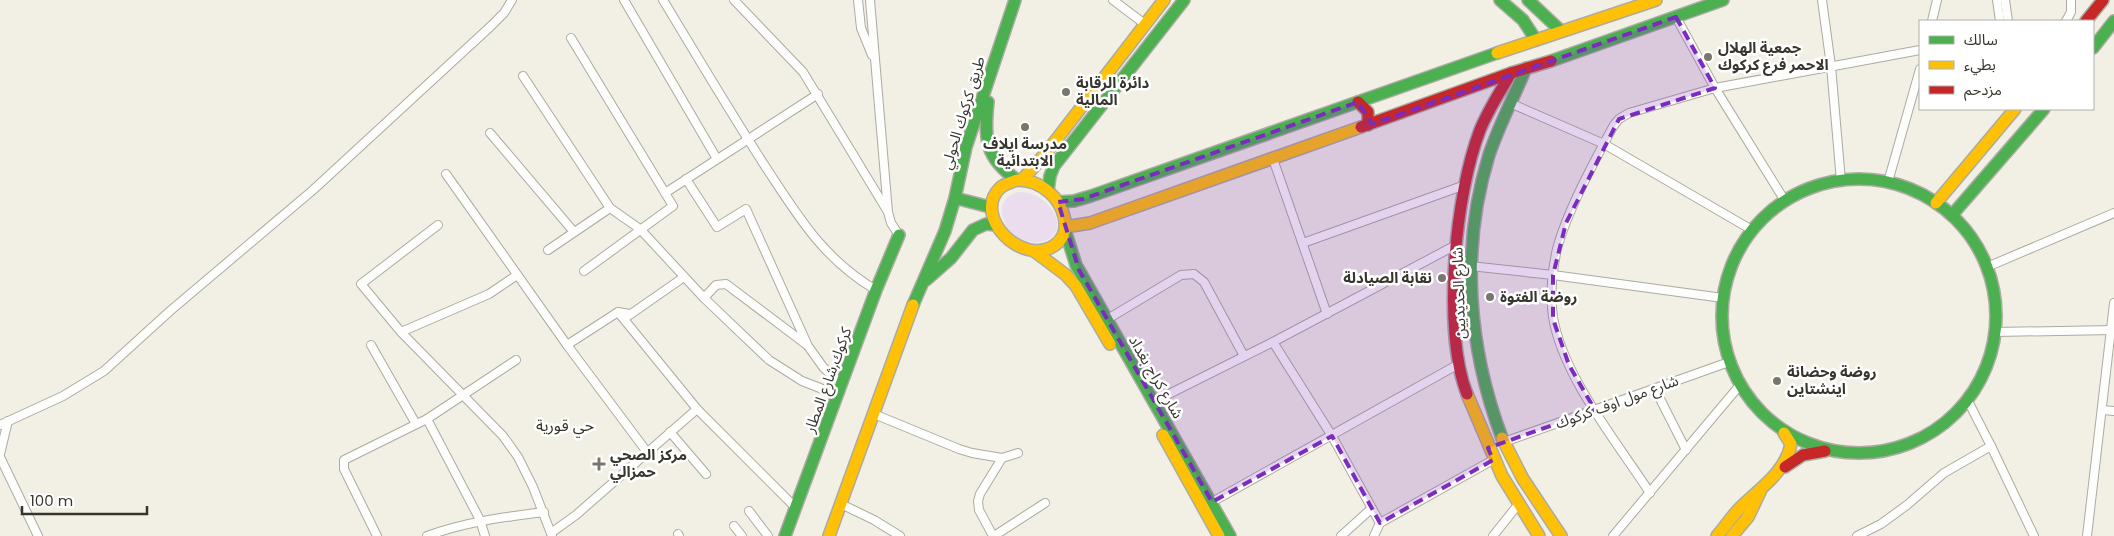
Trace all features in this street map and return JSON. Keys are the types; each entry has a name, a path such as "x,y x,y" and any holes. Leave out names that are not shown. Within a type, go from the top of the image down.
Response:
{"main road":[{"name":"طريق كركوك الحولي","path":"921,284 945,231 955,198 966,147 1015,0"},
{"path":"1019,180 1046,153 1164,0"},
{"path":"1048,191 1050,176 1054,166 1184,0"},
{"path":"1500,0 1523,20 1536,40"},
{"path":"1528,0 1561,31"},
{"path":"1058,202 1083,199 1654,0"},
{"path":"1065,228 1090,223 1511,73 1723,0"},
{"path":"2087,20 2103,0"},
{"path":"2094,47 2114,21"},
{"name":"شارع الحديديين","path":"1526,68 1496,136 1482,182 1473,232 1470,266 1472,318 1484,383 1504,442 1534,497 1561,536"},
{"name":"شارع الحديديين","path":"1511,73 1490,109 1483,126 1465,186 1456,245 1454,319 1458,365 1469,400 1493,460 1517,506 1539,536"},
{"path":"987,83 988,102 984,131 989,151 1000,168 1019,180"},
{"path":"1358,102 1368,112 1368,125"},
{"path":"1936,203 2014,110"},
{"path":"1952,215 2043,110"},
{"path":"1969,164 1986,176"},
{"path":"1717,536 1738,510 1770,479 1788,458 1791,449 1789,440 1758,409 1740,385 1729,362 1722,330 1722,298 1733,262 1752,230 1767,214 1784,201 1816,186 1841,180 1861,179 1888,182 1919,193 1952,215 1972,239 1987,267 1996,302 1996,332 1985,372 1968,401 1945,423 1932,433 1904,446 1873,453 1822,451 1803,455 1770,479 1748,517 1732,536"},
{"path":"1019,180 1035,183 1048,191 1058,202 1064,214 1065,228 1059,241 1052,247 1034,250 1025,249 1004,236 996,225 990,207 994,194 1000,186 1019,180"},
{"path":"955,198 990,207"},
{"path":"829,536 921,284 951,258 973,230 986,224 996,225"},
{"name":"شارع كراج بغداد","path":"1065,228 1079,270 1230,536"},
{"name":"كركوك,شارع المطار","path":"785,536 876,290 899,235"},
{"name":"شارع كراج بغداد","path":"1034,250 1066,275 1080,292 1219,536"},
{"path":"1454,319 1472,318"},
{"path":"1780,429 1810,445 1836,452"}],"street":[{"path":"0,425 63,396 104,371 170,311 313,190 491,26 504,13 512,0"},
{"path":"624,0 717,159"},
{"path":"663,0 748,140 816,241 850,273 876,290"},
{"path":"734,0 803,72 888,212"},
{"path":"858,0 861,28 875,62"},
{"path":"870,0 888,212 891,223 899,235"},
{"path":"1113,0 1146,25"},
{"path":"1624,12 1628,0"},
{"path":"1822,0 1841,180"},
{"path":"1932,20 1937,0"},
{"path":"1997,0 2000,20"},
{"path":"2005,0 2008,20"},
{"path":"2067,20 2071,12 2071,0"},
{"path":"1676,17 1715,88 1784,201"},
{"path":"571,38 672,206 584,271"},
{"path":"1650,493 1576,378 1557,334 1552,304 1553,275 1557,250 1566,223 1614,125 1624,116 1715,88 1919,50"},
{"path":"1888,182 1919,73"},
{"path":"523,76 610,208 640,229 704,298 759,352 780,368 802,381 840,390"},
{"path":"665,193 818,94"},
{"path":"1510,103 1604,144 1752,230"},
{"path":"490,133 574,232"},
{"path":"1274,159 1326,314"},
{"path":"446,174 567,345 647,452"},
{"path":"686,179 716,227 746,209 808,346 840,390"},
{"path":"1303,243 1465,186"},
{"path":"548,250 610,208"},
{"path":"1987,267 2114,213"},
{"path":"438,225 362,284 401,332 497,428 526,472 552,535 697,409"},
{"path":"1153,402 1273,342 1456,245"},
{"path":"1470,266 1553,275 1722,298"},
{"path":"1106,320 1177,277 1185,273 1194,274 1204,282 1244,356"},
{"path":"401,332 489,294 517,275"},
{"path":"627,316 684,277"},
{"path":"704,298 716,285 726,284 808,346"},
{"path":"2087,536 2114,303"},
{"path":"567,345 618,312 627,316 697,409 796,508"},
{"path":"1996,332 2112,330"},
{"path":"1273,342 1332,436 1380,523"},
{"path":"371,345 416,424"},
{"path":"377,536 344,469 344,460 427,419 516,360"},
{"name":"شارع مول اوف كركوك","path":"1504,442 1729,362"},
{"path":"1212,502 1458,365"},
{"path":"1613,536 1740,385"},
{"path":"1655,389 1686,450"},
{"path":"1968,401 1992,446 2034,536"},
{"path":"2102,410 2114,411"},
{"path":"874,414 959,449 1002,458 1018,453"},
{"path":"427,419 480,520 485,536"},
{"path":"8,421 0,456 38,536"},
{"path":"670,432 706,474"},
{"path":"1857,536 1880,524 1907,505 1944,473 1992,446"},
{"path":"1002,458 980,494 978,501 979,510 994,536 1044,503"},
{"path":"1374,536 1380,523 1493,460"},
{"path":"841,504 874,520 900,536"},
{"path":"1493,536 1517,506"},
{"path":"1341,536 1371,509"},
{"path":"749,511 768,536"},
{"path":"427,536 480,520 544,512"},
{"path":"734,526 742,536"}],"highlighted area":[{"path":"1676,17 1715,88 1619,119 1566,223 1553,275 1553,319 1569,365 1595,410 1488,448 1493,460 1380,523 1332,436 1212,502 1079,270 1058,202 1083,199 1358,102 1372,124"}],"shaded area":[{"path":"1019,192 1030,193 1040,198 1054,213 1057,222 1056,230 1051,237 1041,242 1030,242 1011,232 1002,214 1003,205 1008,197"}],"traffic: fast":[{"path":"913,305 945,231 955,198 966,147 1015,0"},
{"path":"1048,191 1050,176 1054,166 1184,0"},
{"path":"1500,0 1523,20 1536,40"},
{"path":"1528,0 1561,31"},
{"path":"1551,61 1723,0"},
{"path":"2094,47 2114,21"},
{"path":"1058,202 1074,201 1091,196 1497,53"},
{"path":"1502,438 1490,404 1475,333 1471,262 1480,190 1489,155 1526,68"},
{"path":"988,102 986,127 989,147 998,164 1017,180"},
{"path":"1952,215 2043,110"},
{"path":"1872,179 1912,189 1935,202 1956,219 1973,240 1986,263 1994,289 1996,316 1994,343 1986,369 1973,392 1956,413 1935,430 1912,443 1886,451 1846,453 1806,443 1794,437 1772,422 1753,403 1732,369 1724,343 1722,303 1732,263 1738,251 1753,229 1772,210 1806,189 1832,181 1872,179"},
{"path":"955,198 990,207"},
{"path":"926,280 951,258 973,230 986,224 996,225"},
{"path":"1065,230 1076,265 1230,536"},
{"path":"785,536 876,290 899,235"}],"traffic: slow":[{"path":"1022,180 1046,153 1164,0"},
{"path":"1497,53 1656,0"},
{"path":"1936,203 2014,110"},
{"path":"1065,227 1090,223 1361,127"},
{"path":"1017,180 1030,182 1042,187 1059,203 1065,225 1061,239 1055,245 1042,250 1029,250 1005,236 996,224 992,212 993,199 1000,188 1017,180"},
{"path":"1034,251 1066,275 1076,286 1110,344"},
{"path":"829,536 913,305"},
{"path":"1467,394 1502,476 1539,536"},
{"path":"1717,536 1737,511 1778,472 1784,463 1791,444 1784,433"},
{"path":"1163,435 1219,536"},
{"path":"1502,438 1523,479 1561,536"},
{"path":"1732,536 1748,517 1760,492"}],"traffic: jam":[{"path":"2087,20 2103,0"},
{"path":"1361,127 1511,73 1551,61"},
{"path":"1467,394 1459,367 1455,334 1455,262 1458,225 1471,157 1480,130 1490,108 1511,73"},
{"path":"1358,102 1368,112 1368,125"},
{"path":"1785,467 1803,455 1825,451"}],"place":[{"name":"جمعية الهلال الاحمر فرع كركوك","path":"1708,57"},
{"name":"دائرة الرقابة المالية","path":"1066,92"},
{"name":"مدرسة ايلاف الابتدائية","path":"1025,127"},
{"name":"نقابة الصيادلة","path":"1442,278"},
{"name":"روضة الفتوة","path":"1490,297"},
{"name":"روضة وحضانة اينشتاين","path":"1777,381"},
{"name":"مركز الصحي حمزالي","path":"599,464"}],"district":[{"name":"حي قورية","path":"565,425"}]}
